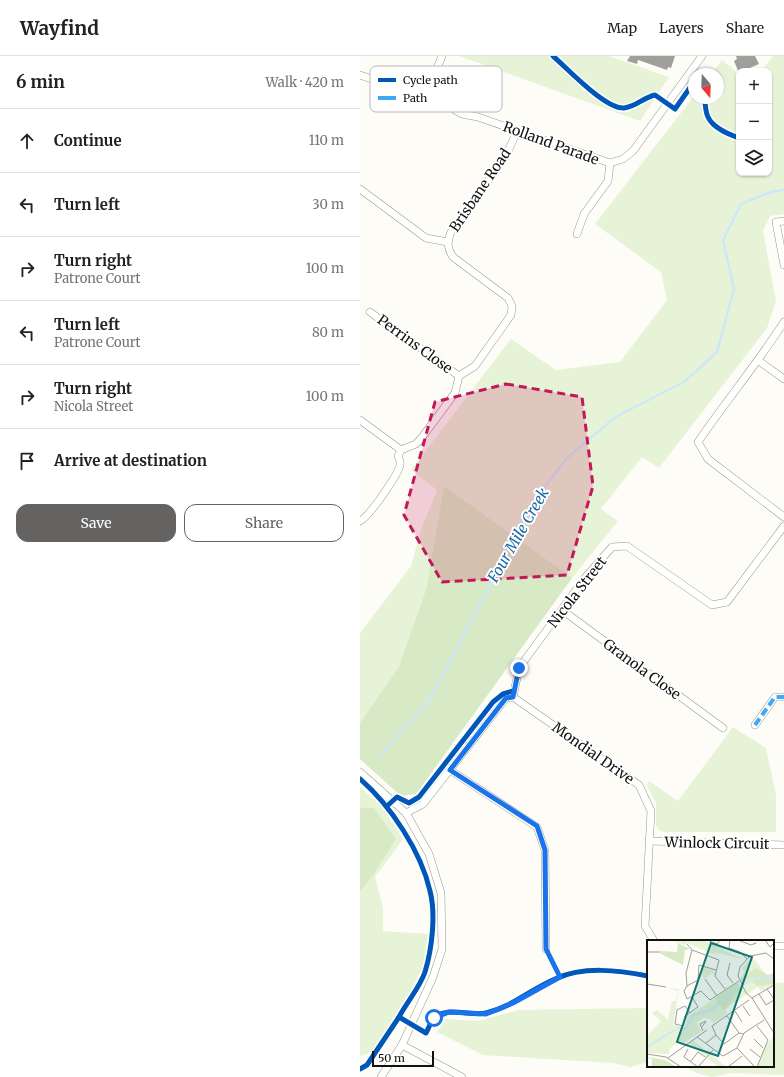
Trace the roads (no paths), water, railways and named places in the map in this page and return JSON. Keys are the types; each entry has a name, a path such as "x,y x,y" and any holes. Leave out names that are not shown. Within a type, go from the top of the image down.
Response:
{"street":[{"path":"438,66 442,56"},
{"name":"Rolland Parade","path":"459,112 462,114 478,117 610,163 623,159 633,151 702,56"},
{"path":"360,75 370,79"},
{"name":"Brisbane Road","path":"459,376 475,366 510,318 512,306 505,296 453,257 449,251 448,242 451,232 506,156 517,131"},
{"path":"577,234 584,214 608,180 610,163"},
{"path":"360,189 426,238 448,242"},
{"path":"784,221 776,222 784,265"},
{"name":"Perrins Close","path":"370,312 459,376"},
{"path":"784,322 759,361 731,394 698,442 708,459 784,517"},
{"path":"759,361 784,379"},
{"path":"360,521 371,512 398,472 400,464 398,456 401,450 414,445 455,393 459,376"},
{"path":"360,420 401,450"},
{"name":"Nicola Street","path":"513,697 519,668 584,579 612,547 627,546 712,605 727,602 784,526"},
{"name":"Granola Close","path":"562,610 723,728"},
{"path":"406,813 423,804 506,698 513,697"},
{"name":"Mondial Drive","path":"513,697 639,785 651,811 645,926 653,940"},
{"path":"755,725 775,698 784,697"},
{"path":"450,770 537,826 545,850 546,949"},
{"path":"360,772 406,813 429,854 441,893 442,949 433,977 402,1045 381,1077"},
{"name":"Winlock Circuit","path":"649,841 784,845"},
{"path":"402,1045 462,1077"}],"waterway":[{"name":"Four Mile Creek","path":"380,756 421,710 435,690 534,501 568,457 617,416 684,382 717,352 734,289 723,240 741,204 771,192 784,190"}]}
